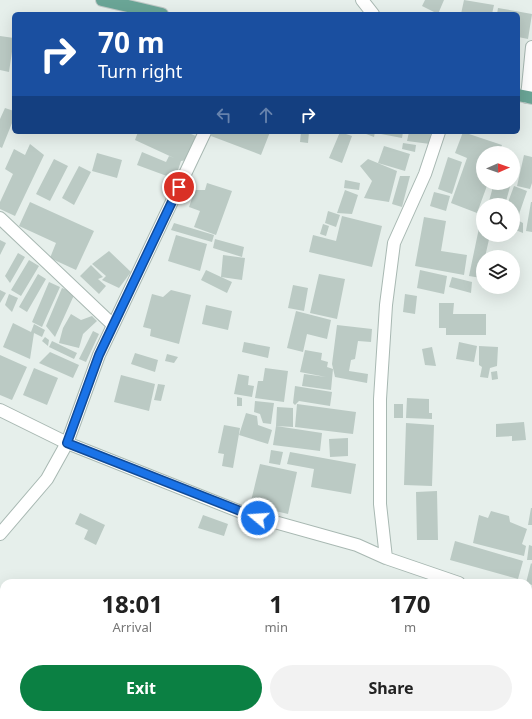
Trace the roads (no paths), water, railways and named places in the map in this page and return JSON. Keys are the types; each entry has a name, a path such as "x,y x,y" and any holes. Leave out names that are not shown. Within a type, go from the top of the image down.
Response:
{"main road":[{"path":"102,0 153,12"}],"street":[{"path":"362,0 371,12"},
{"path":"526,96 532,47"},
{"path":"0,534 47,479 67,443 99,355 204,134"},
{"path":"386,558 380,504 380,399 386,305 394,243 425,174 438,134"},
{"path":"0,218 113,325"},
{"path":"0,410 67,443 246,514 357,545 386,558 447,579"}]}
